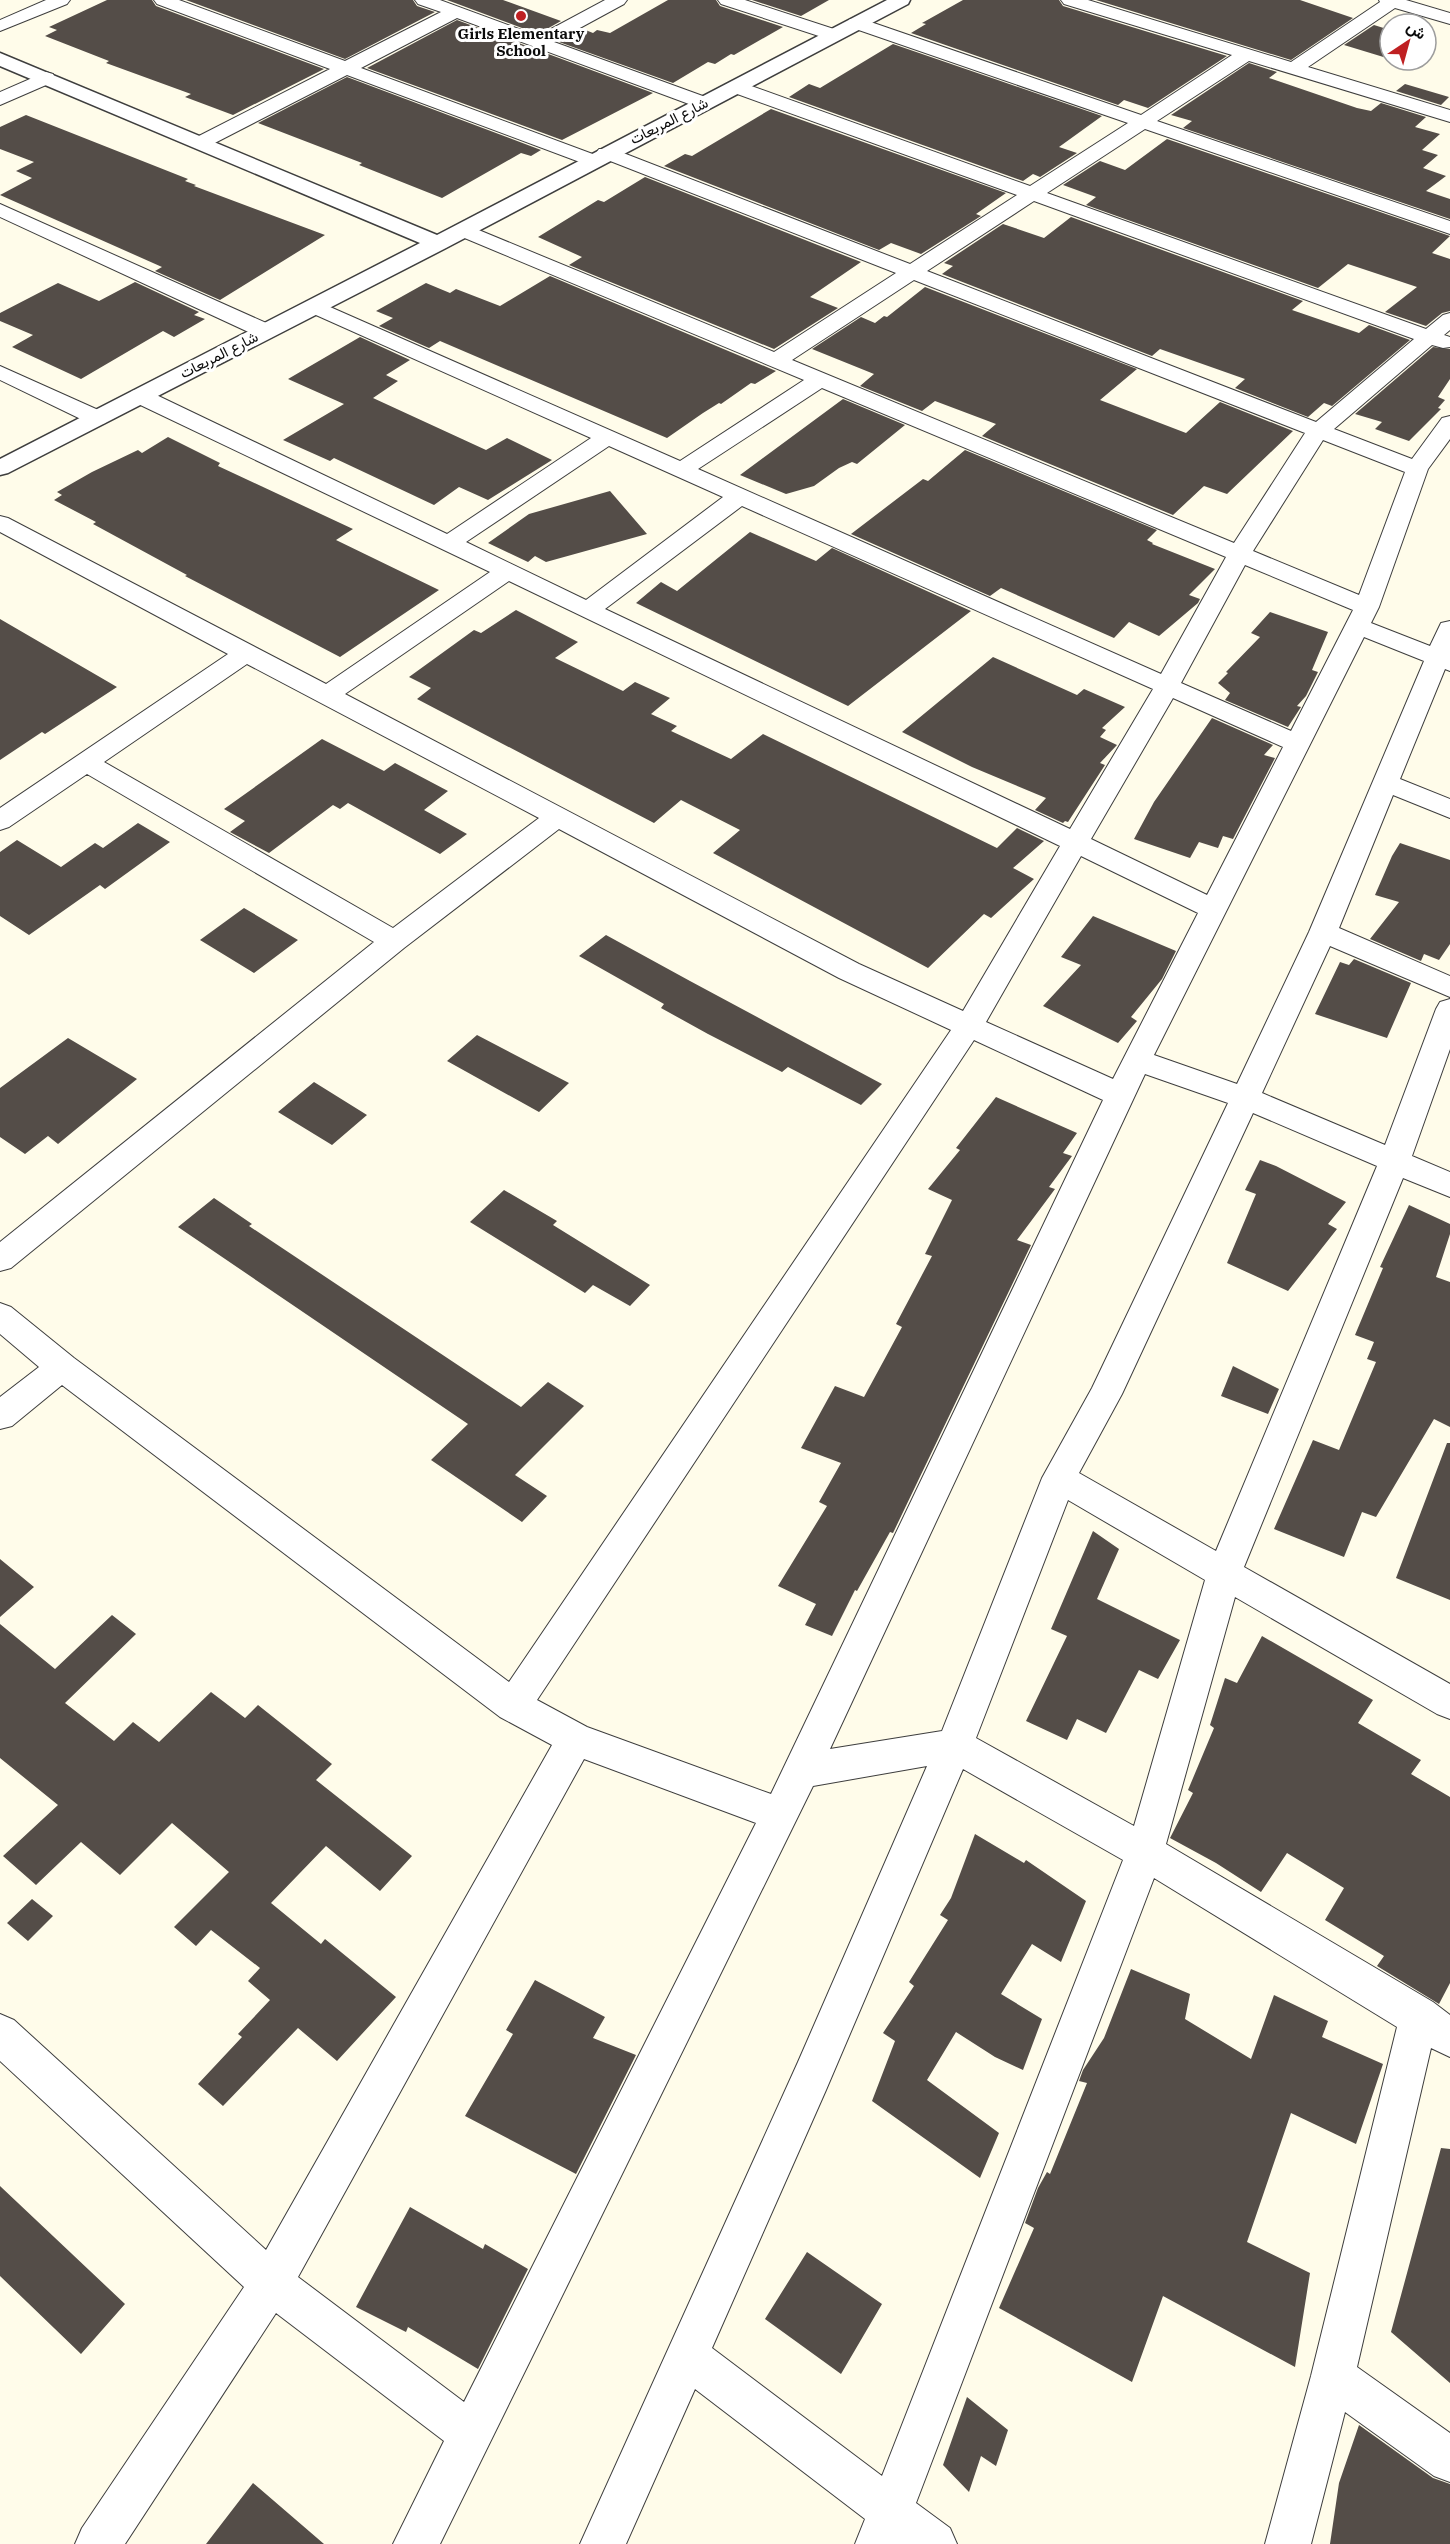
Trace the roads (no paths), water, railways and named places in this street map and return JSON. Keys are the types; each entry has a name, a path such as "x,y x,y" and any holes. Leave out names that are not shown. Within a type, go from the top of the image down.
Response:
{"street":[{"path":"0,26 61,0"},
{"path":"164,0 599,157 910,273 1417,469"},
{"path":"424,0 704,103"},
{"path":"540,42 618,0"},
{"path":"727,0 834,35"},
{"name":"شارع المربعات","path":"0,468 438,243 901,0"},
{"path":"1070,0 1450,116"},
{"path":"1294,68 1392,1 1450,19"},
{"path":"200,143 455,12"},
{"path":"856,23 1450,228"},
{"path":"775,361 1247,54"},
{"path":"0,58 438,243"},
{"path":"0,99 46,78"},
{"path":"736,87 1439,341"},
{"path":"0,210 265,332"},
{"path":"462,230 1240,553 1362,617 1446,650 1323,932 1246,1098 1106,1394 1059,1478 955,1745 812,2076 603,2544"},
{"path":"314,307 1296,743"},
{"path":"513,1706 969,1026 1167,686 1240,553 1318,431 1439,341 1450,319"},
{"path":"0,372 97,418"},
{"path":"681,470 820,380"},
{"path":"140,396 1212,908"},
{"path":"417,2544 780,1815 1137,1060 1212,908 1362,617 1417,469 1450,423"},
{"path":"449,543 608,437"},
{"path":"588,610 740,496"},
{"path":"0,522 849,971 1120,1095"},
{"path":"327,695 508,571"},
{"path":"0,821 246,652"},
{"path":"85,762 394,941"},
{"path":"1387,783 1450,809"},
{"path":"0,1259 394,941 558,817"},
{"path":"1323,932 1450,987"},
{"path":"885,2527 1145,1852 1224,1574 1395,1160 1450,1009"},
{"path":"1137,1060 1246,1098 1450,1185"},
{"path":"0,1316 62,1367 513,1706 575,1740 780,1815"},
{"path":"0,1416 62,1367"},
{"path":"1059,1478 1450,1703"},
{"path":"98,2544 271,2283 575,1740"},
{"path":"801,1771 955,1745 1145,1852 1435,2026 1333,2376 1288,2544"},
{"path":"0,2034 271,2283 470,2434"},
{"path":"687,2356 885,2527 934,2544"},
{"path":"1333,2376 1450,2460"}],"place":[{"name":"Girls Elementary School","path":"521,16"}]}
